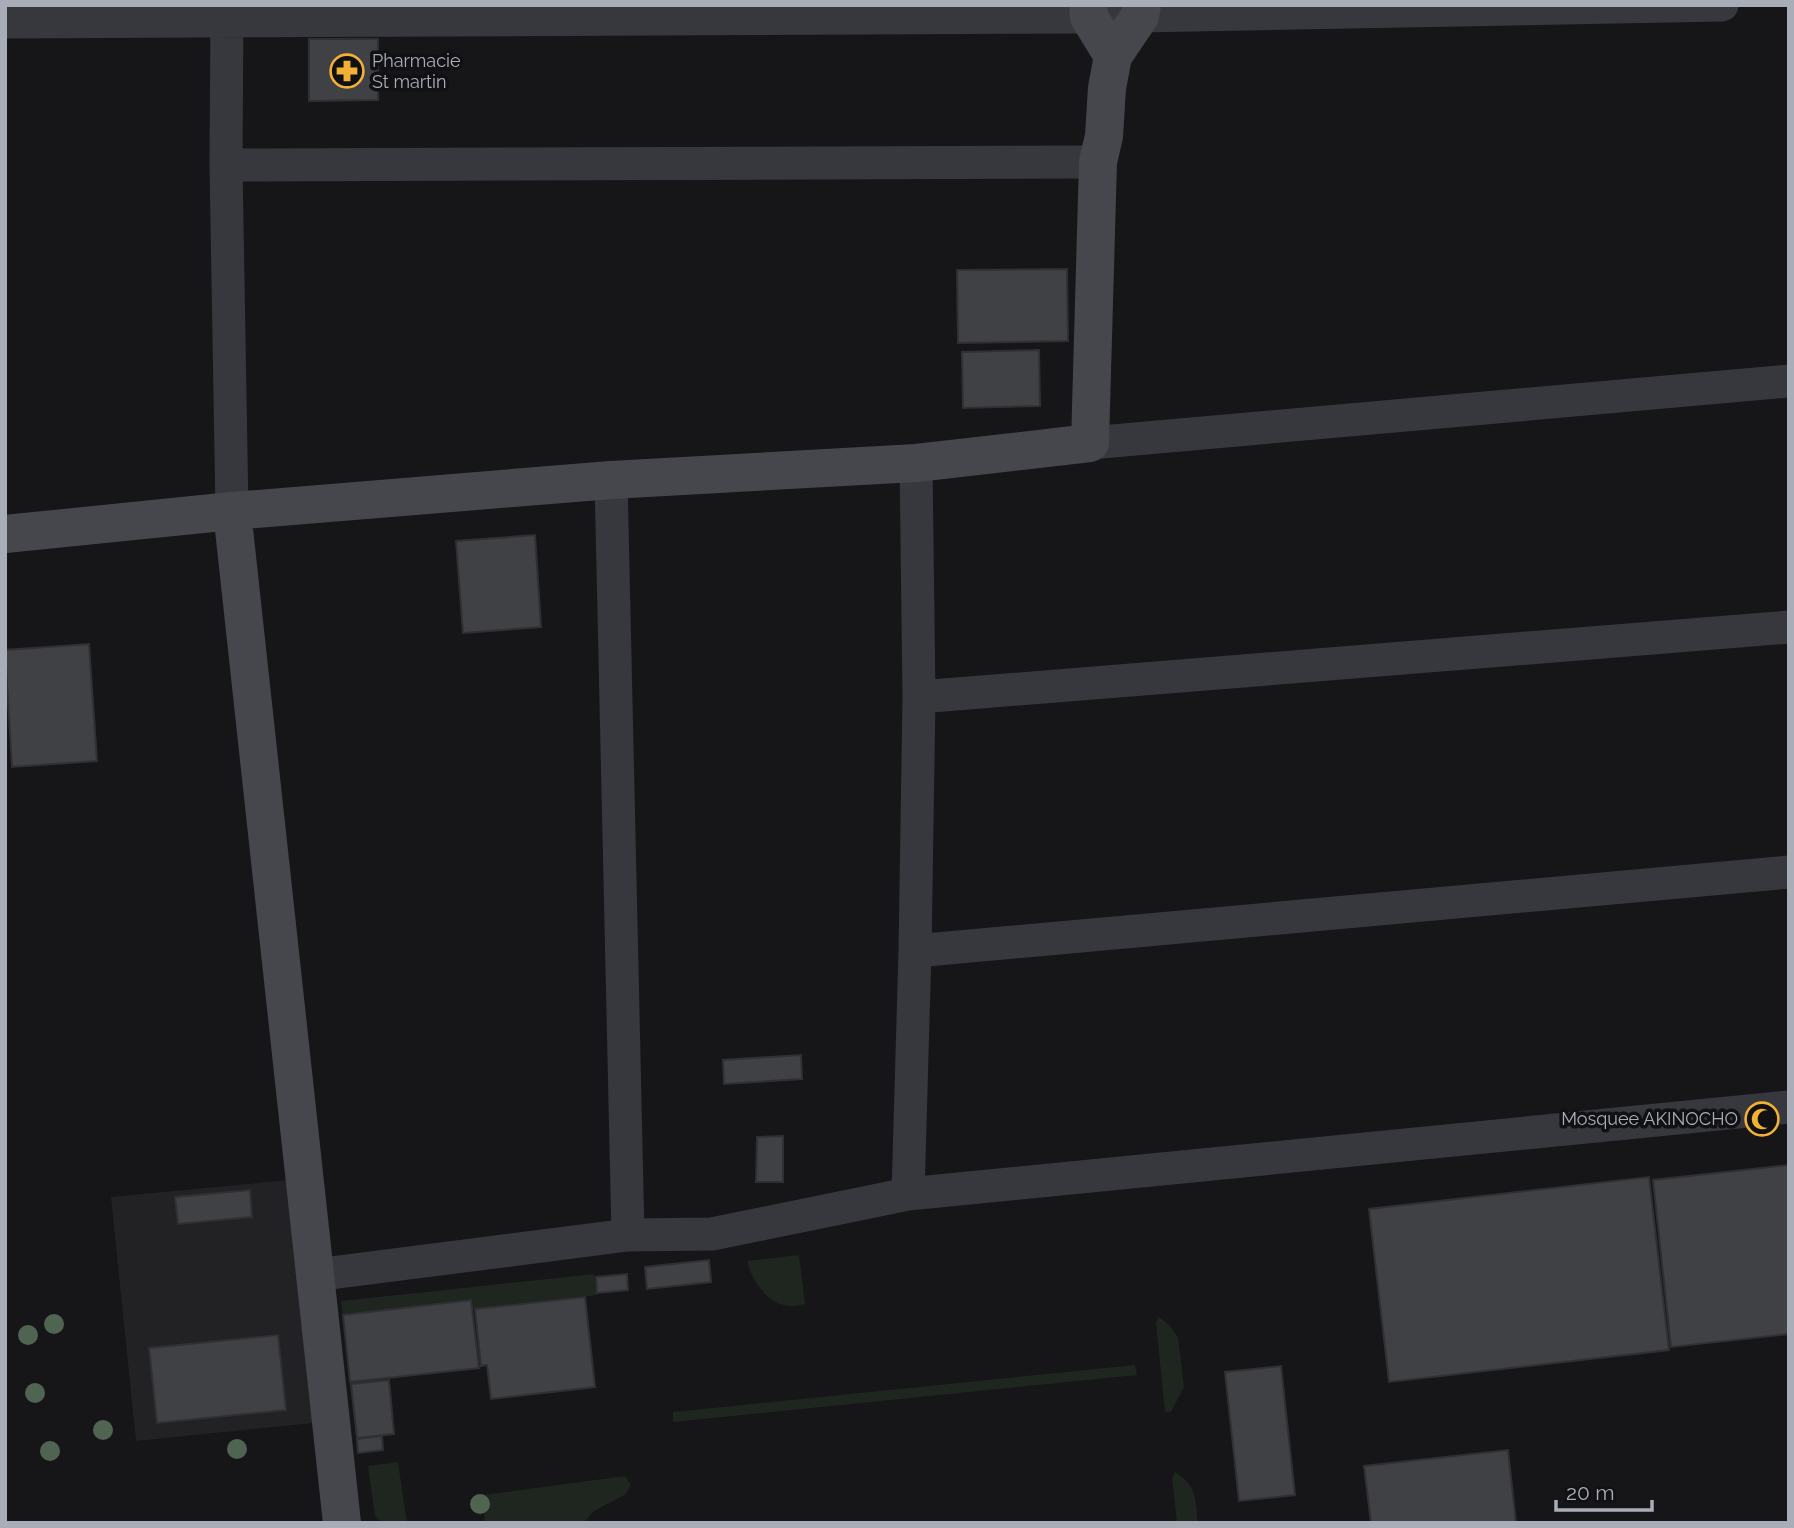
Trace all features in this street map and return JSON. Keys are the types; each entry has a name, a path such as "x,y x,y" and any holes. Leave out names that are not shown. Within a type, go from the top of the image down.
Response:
{"street":[{"path":"5,22 227,12 1141,11 1722,5"},
{"path":"1089,11 1112,56"},
{"path":"1090,443 1098,162 1104,136 1112,56 1141,11"},
{"path":"227,12 226,165 232,511 342,1523"},
{"path":"226,165 1098,162"},
{"path":"5,534 232,511 611,480 916,463 1090,443 1789,381"},
{"path":"908,1194 919,697 916,463"},
{"path":"611,480 628,1235"},
{"path":"919,697 1789,627"},
{"path":"915,951 1789,872"},
{"path":"315,1275 628,1235 712,1234 908,1194 1789,1107"}],"shaded area":[{"path":"289,1180 313,1423 136,1441 111,1197"},
{"path":"799,1255 805,1304 779,1304 761,1289 747,1261"},
{"path":"594,1274 597,1295 472,1309 471,1300 343,1314 341,1301"},
{"path":"1159,1317 1178,1337 1184,1387 1171,1412 1165,1412 1156,1323"},
{"path":"1135,1365 1137,1375 673,1422 673,1412"},
{"path":"398,1462 407,1523 383,1523 375,1516 368,1466"},
{"path":"1175,1472 1191,1488 1198,1523 1177,1523 1172,1478"},
{"path":"625,1476 631,1485 626,1494 594,1511 583,1523 485,1523 483,1495"}],"building":[{"path":"309,39 378,39 378,100 309,101"},
{"path":"1067,269 1068,341 958,343 957,270"},
{"path":"1039,350 1040,406 963,408 962,352"},
{"path":"535,535 541,627 463,633 456,541"},
{"path":"89,644 97,761 12,767 5,650"},
{"path":"801,1055 802,1079 724,1084 723,1060"},
{"path":"783,1136 783,1182 756,1182 757,1137"},
{"path":"1789,1165 1789,1334 1671,1347 1653,1180"},
{"path":"1649,1177 1669,1350 1389,1382 1369,1209"},
{"path":"250,1190 252,1217 178,1224 175,1197"},
{"path":"709,1260 711,1282 647,1289 645,1267"},
{"path":"627,1274 628,1290 597,1293 596,1277"},
{"path":"585,1297 595,1387 491,1399 487,1365 481,1366 475,1309"},
{"path":"471,1300 479,1368 350,1382 343,1315"},
{"path":"278,1335 286,1410 157,1423 149,1348"},
{"path":"1281,1366 1295,1495 1239,1501 1225,1372"},
{"path":"389,1380 394,1434 357,1438 351,1384"},
{"path":"382,1436 383,1450 358,1453 357,1439"},
{"path":"1508,1450 1516,1523 1371,1523 1364,1466"}],"place":[{"name":"Pharmacie St martin","path":"347,71"},
{"name":"Mosquee AKINOCHO","path":"1762,1119"}]}
